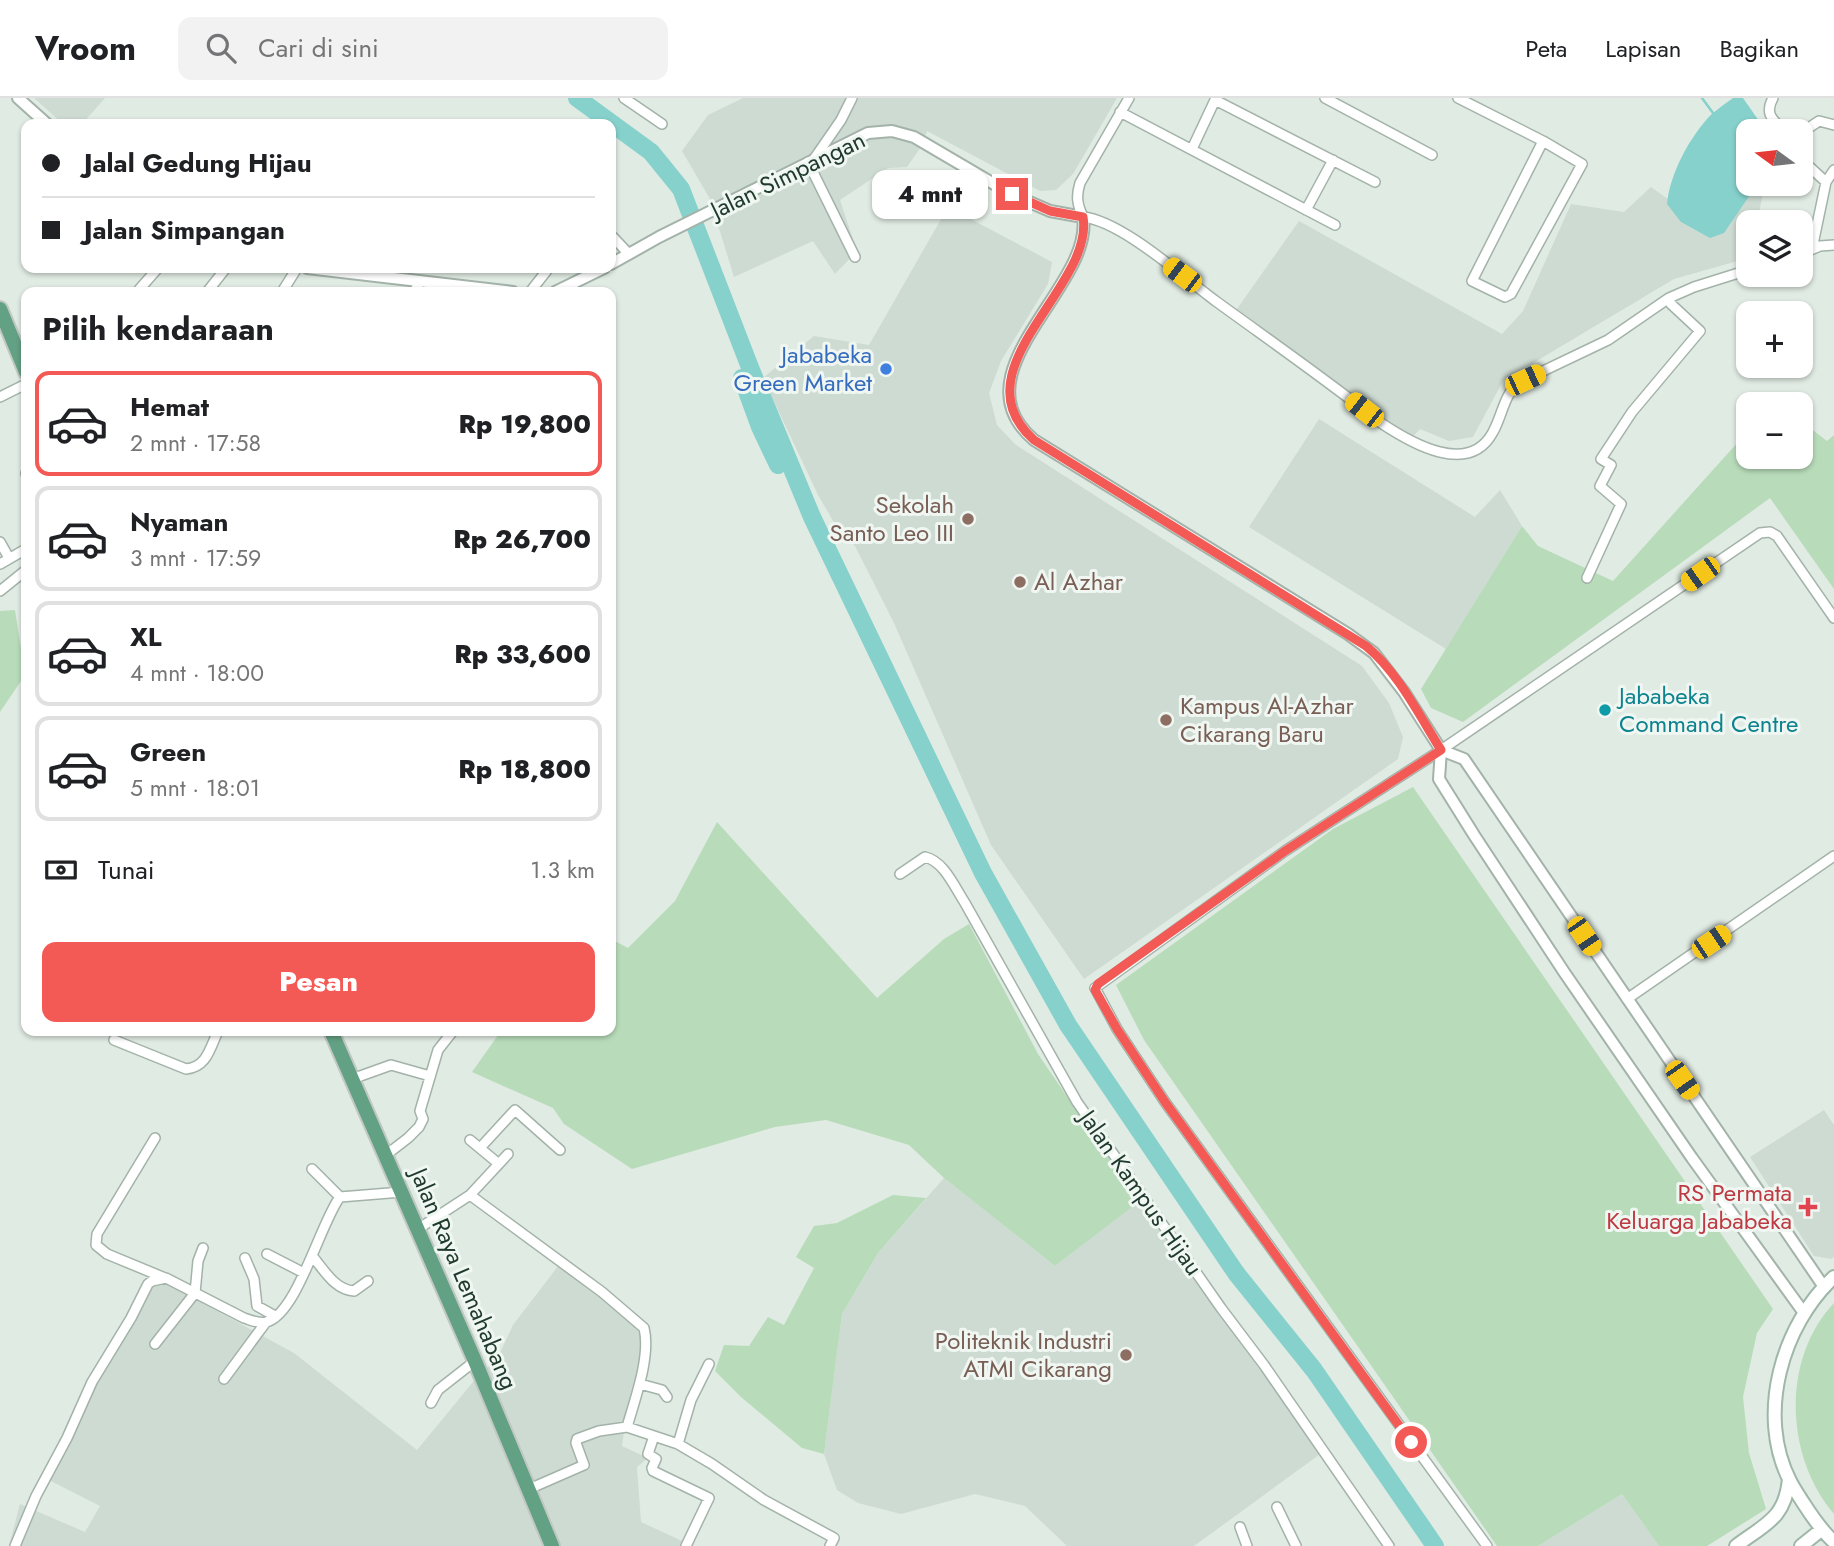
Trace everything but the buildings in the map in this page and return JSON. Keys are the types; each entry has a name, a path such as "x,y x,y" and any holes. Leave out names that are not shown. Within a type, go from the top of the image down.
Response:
{"main road":[{"path":"0,309 21,360"},
{"name":"Jalan Raya Lemahabang","path":"333,1036 475,1361 552,1546"},
{"path":"1834,1277 1804,1313 1790,1338 1780,1366 1775,1423 1780,1452 1789,1479 1821,1530 1834,1542"},
{"path":"1736,1546 1780,1511 1789,1479"},
{"path":"1801,1546 1821,1530"}],"street":[{"path":"18,98 41,119"},
{"path":"624,98 662,124"},
{"path":"852,98 841,120 811,161 855,257"},
{"path":"1129,98 1076,194 1083,217 1083,234 1075,256 1014,367 1010,397 1017,419 1034,440 1374,653 1404,692 1441,750 1464,759 1824,1287"},
{"path":"1325,98 1432,155"},
{"path":"1458,98 1544,141 1580,162 1581,168 1511,294 1505,297 1472,281 1544,141"},
{"path":"1772,119 1768,110 1773,98"},
{"path":"1192,149 1215,100 1375,182"},
{"path":"1120,112 1335,225"},
{"path":"1813,125 1819,121 1834,125"},
{"name":"Jalan Simpangan","path":"616,261 868,133 892,131 914,137 1037,206 1063,215 1083,217"},
{"path":"1307,210 1333,160"},
{"path":"1813,170 1826,182"},
{"path":"1813,244 1826,182 1834,170"},
{"path":"1083,217 1097,219 1114,227 1400,436 1433,450 1455,455 1473,452 1486,442 1494,430 1510,391 1518,383 1608,340 1668,298 1736,274"},
{"path":"616,240 629,254"},
{"path":"1813,249 1834,245"},
{"path":"141,287 153,273"},
{"path":"211,287 222,273"},
{"path":"350,273 471,287"},
{"path":"534,287 545,273"},
{"path":"565,287 594,273"},
{"path":"417,287 420,281"},
{"path":"1587,578 1621,504 1600,486 1611,465 1601,459 1626,419 1700,331 1668,298"},
{"path":"0,397 21,386"},
{"path":"1487,1546 1165,1102 1095,990 1098,984 1285,851 1441,750 1759,533 1770,532 1777,536 1834,618"},
{"path":"0,542 9,558"},
{"path":"0,564 21,552"},
{"path":"0,591 21,574"},
{"path":"1441,750 1439,779 1482,847 1684,1147 1804,1313"},
{"path":"1627,999 1834,856"},
{"name":"Jalan Kampus Hijau","path":"900,874 926,857 936,860 965,903 1077,1102 1221,1308 1265,1365 1389,1546"},
{"path":"114,1040 186,1069 195,1068 204,1062 216,1036"},
{"path":"386,1155 419,1127 423,1119 420,1111 438,1050 449,1036"},
{"path":"352,1079 391,1065 430,1076"},
{"path":"480,1148 516,1110 560,1150"},
{"path":"155,1138 97,1234 96,1245 107,1254 166,1278 250,1320 266,1322"},
{"path":"470,1140 499,1164"},
{"path":"418,1229 470,1195 508,1154"},
{"path":"312,1169 340,1197 402,1192"},
{"path":"470,1195 602,1292 644,1328 646,1341 640,1384 627,1427"},
{"path":"224,1379 266,1322 275,1316 293,1293 313,1257 331,1210 340,1197"},
{"path":"155,1344 195,1293 196,1269 203,1248"},
{"path":"267,1254 304,1273"},
{"path":"313,1257 333,1281 346,1290 354,1292 368,1281"},
{"path":"245,1258 254,1279 257,1306 275,1316"},
{"path":"15,1546 36,1496 67,1438 92,1382 125,1329 148,1284 152,1280 166,1278"},
{"path":"431,1402 438,1390 475,1361"},
{"path":"678,1444 691,1401 709,1364"},
{"path":"640,1384 662,1390 667,1397"},
{"path":"529,1489 584,1465 577,1439 599,1430 627,1427 678,1444 764,1500 834,1538 830,1546"},
{"path":"654,1436 648,1454 656,1459 653,1471 709,1497 686,1546"},
{"path":"1277,1507 1296,1546"},
{"path":"1240,1527 1247,1546"}],"shaded area":[{"path":"34,98 105,98 86,119 57,119"},
{"path":"743,98 1117,98 1073,174 1056,190 1040,191 927,131 921,147 907,167 888,168 840,200 857,251 835,274 813,241 734,277 710,199 682,151 708,115"},
{"path":"1651,187 1717,234 1741,196 1762,196 1760,210 1736,210 1736,261 1674,279 1503,381 1473,437 1449,441 1420,429 1406,444 1232,316 1299,221 1502,334 1523,311 1571,204 1624,212"},
{"name":"Kampus Al-Azhar Cikarang Baru","path":"948,207 1052,262 1048,284 1001,361 989,393 997,425 1016,445 1362,666 1389,703 1403,737 1398,759 1084,979 991,845 894,623 855,546 836,526 818,495 763,378 814,336 869,345"},
{"path":"1319,419 1475,517 1500,490 1522,526 1446,649 1249,527"},
{"name":"RS Permata Keluarga Jababeka","path":"1824,1110 1834,1125 1834,1257 1831,1259 1814,1256 1750,1157"},
{"name":"Politeknik Industri ATMI Cikarang","path":"944,1178 1055,1266 1139,1202 1323,1452 1194,1546 1067,1546 1025,1506 975,1494 901,1514 858,1503 837,1490 824,1454 842,1314 878,1253"},
{"path":"562,1261 641,1327 641,1382 625,1424 622,1446 648,1458 637,1467 641,1522 693,1546 9,1546 20,1504 85,1532 100,1506 45,1478 156,1278 294,1353 417,1450 473,1382 498,1357 513,1325"},
{"path":"1622,1494 1659,1546 1538,1546"}],"green space":[{"path":"1813,430 1827,441 1834,435 1834,589 1770,498 1463,722 1431,708 1421,689 1522,526 1538,546 1613,581 1736,444 1736,469 1813,469"},
{"path":"15,610 21,649 21,681 0,712 0,611"},
{"path":"1413,787 1773,1309 1757,1333 1743,1397 1749,1453 1766,1509 1707,1546 1659,1546 1622,1494 1538,1546 1497,1546 1144,1040 1116,985 1333,829"},
{"path":"717,822 877,998 944,939 969,924 1038,1054 1139,1202 1055,1266 944,1178 909,1145 826,1120 775,1127 632,1169 564,1124 553,1108 472,1072 497,1036 616,1036 616,942 628,948 675,901"},
{"path":"893,1195 926,1198 878,1253 842,1314 824,1454 802,1448 741,1397 715,1371 724,1345 749,1346 768,1317 784,1325 814,1268 796,1257 814,1226 837,1223"},
{"path":"1834,1303 1834,1514 1818,1491 1806,1465 1798,1437 1796,1408 1798,1379 1805,1352 1817,1326"}],"water":[{"path":"1733,98 1743,98 1758,119 1736,119 1736,196 1749,196 1740,210 1736,210 1736,215 1724,233 1710,238 1681,222 1667,204 1681,159 1710,116"}],"waterway":[{"path":"577,98 606,119"},
{"path":"1702,98 1713,113"},
{"path":"616,126 651,152 681,189 751,370 812,517 983,873 1068,1025 1236,1273 1314,1370 1435,1546"},
{"path":"742,378 760,427 778,465"}],"place":[{"name":"Jababeka Green Market","path":"886,369"},
{"name":"Sekolah Santo Leo III","path":"968,519"},
{"name":"Al Azhar","path":"1020,582"},
{"name":"Jababeka Command Centre","path":"1605,710"},
{"name":"Kampus Al-Azhar Cikarang Baru","path":"1166,720"},
{"name":"RS Permata Keluarga Jababeka","path":"1808,1207"},
{"name":"Politeknik Industri ATMI Cikarang","path":"1126,1355"}],"route":[{"path":"1012,194 1050,211 1083,217 1084,224 1081,243 1075,256 1014,367 1010,397 1012,408 1024,430 1034,440 1366,646 1404,692 1441,750 1285,851 1096,985 1095,990 1165,1102 1411,1442"}]}
